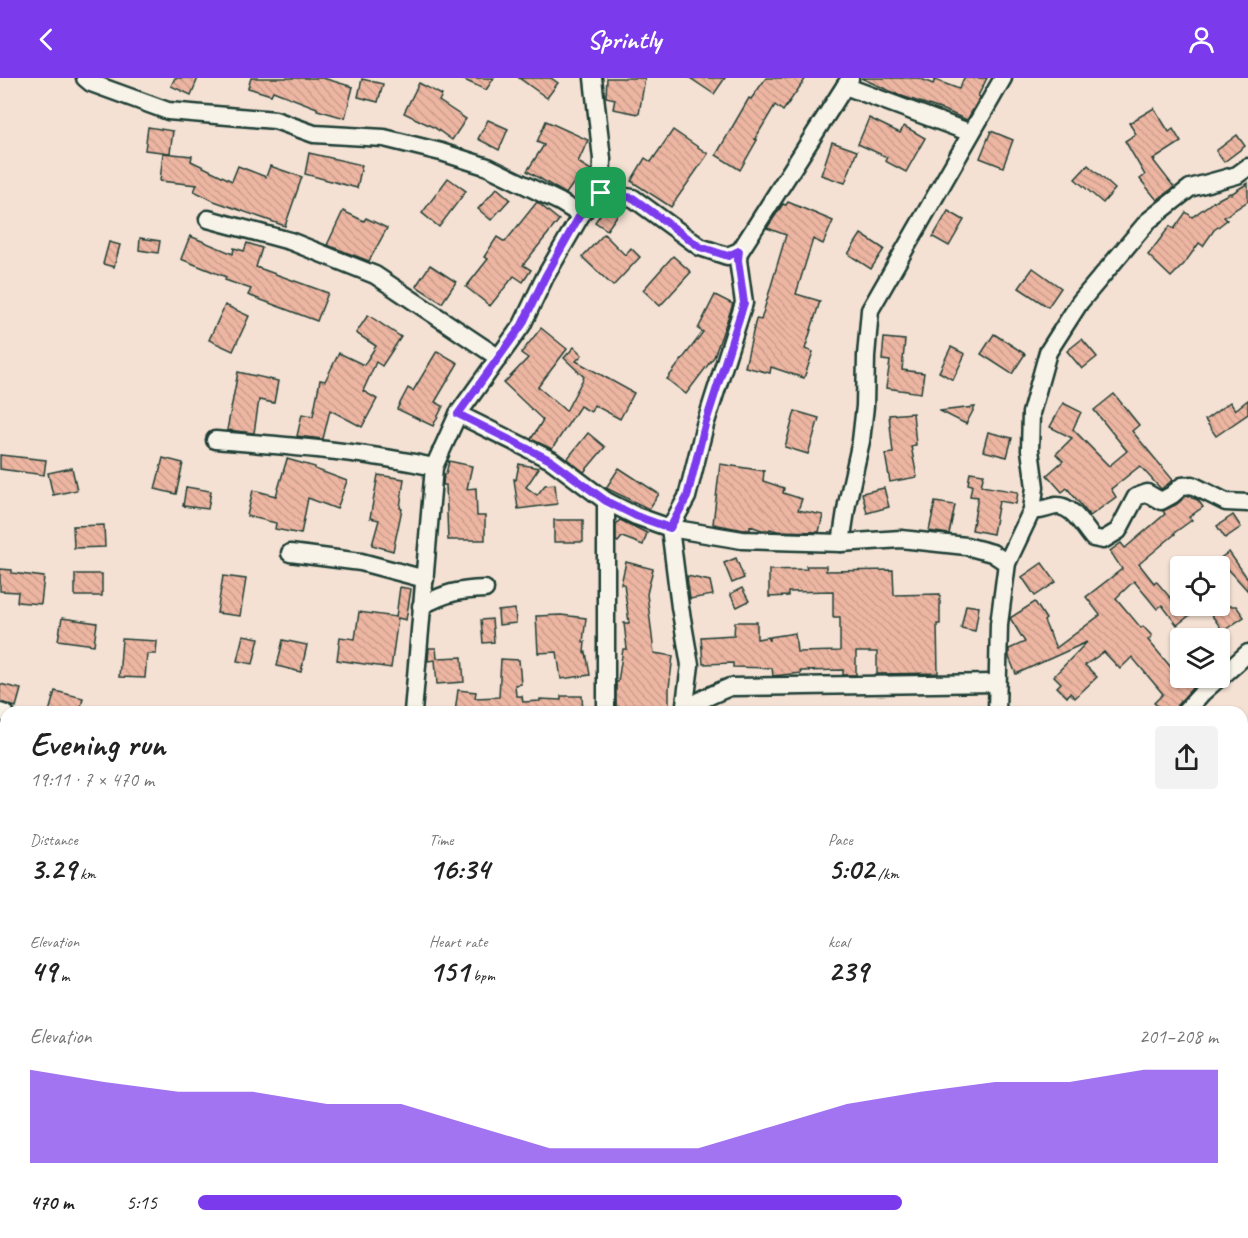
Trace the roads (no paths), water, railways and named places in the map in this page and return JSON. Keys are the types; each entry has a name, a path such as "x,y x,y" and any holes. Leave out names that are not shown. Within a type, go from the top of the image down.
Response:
{"street":[{"path":"85,78 168,111 275,120 314,134 384,138 441,152 488,167 560,202 580,215"},
{"path":"593,78 602,159 601,193"},
{"path":"841,543 866,406 866,356 870,310 1003,78"},
{"path":"686,706 690,665 670,528 687,497 705,425 744,303 738,260 739,251 848,82 971,133"},
{"path":"997,706 999,624 1007,563 1032,510 1035,487 1030,450 1031,413 1048,352 1080,302 1148,221 1190,188 1237,175 1248,167"},
{"path":"413,706 434,466 458,414 522,325 545,277 580,215 601,193 633,198 700,247 728,256 739,251"},
{"path":"208,219 290,241 375,275 499,358"},
{"path":"458,414 550,460 606,501 636,516 670,528 742,540 841,543 901,539 966,546 992,553 1007,563"},
{"path":"215,440 337,451 434,466"},
{"path":"1032,510 1040,511 1064,506 1071,510 1093,538 1103,540 1118,531 1136,497 1148,493 1161,501 1182,486 1192,485 1226,502 1248,503"},
{"path":"606,501 606,706"},
{"path":"290,553 361,562 425,579"},
{"path":"421,606 458,590 485,589"},
{"path":"1230,669 1248,653"},
{"path":"692,706 730,687 998,683"},
{"path":"1190,706 1208,688"}]}
